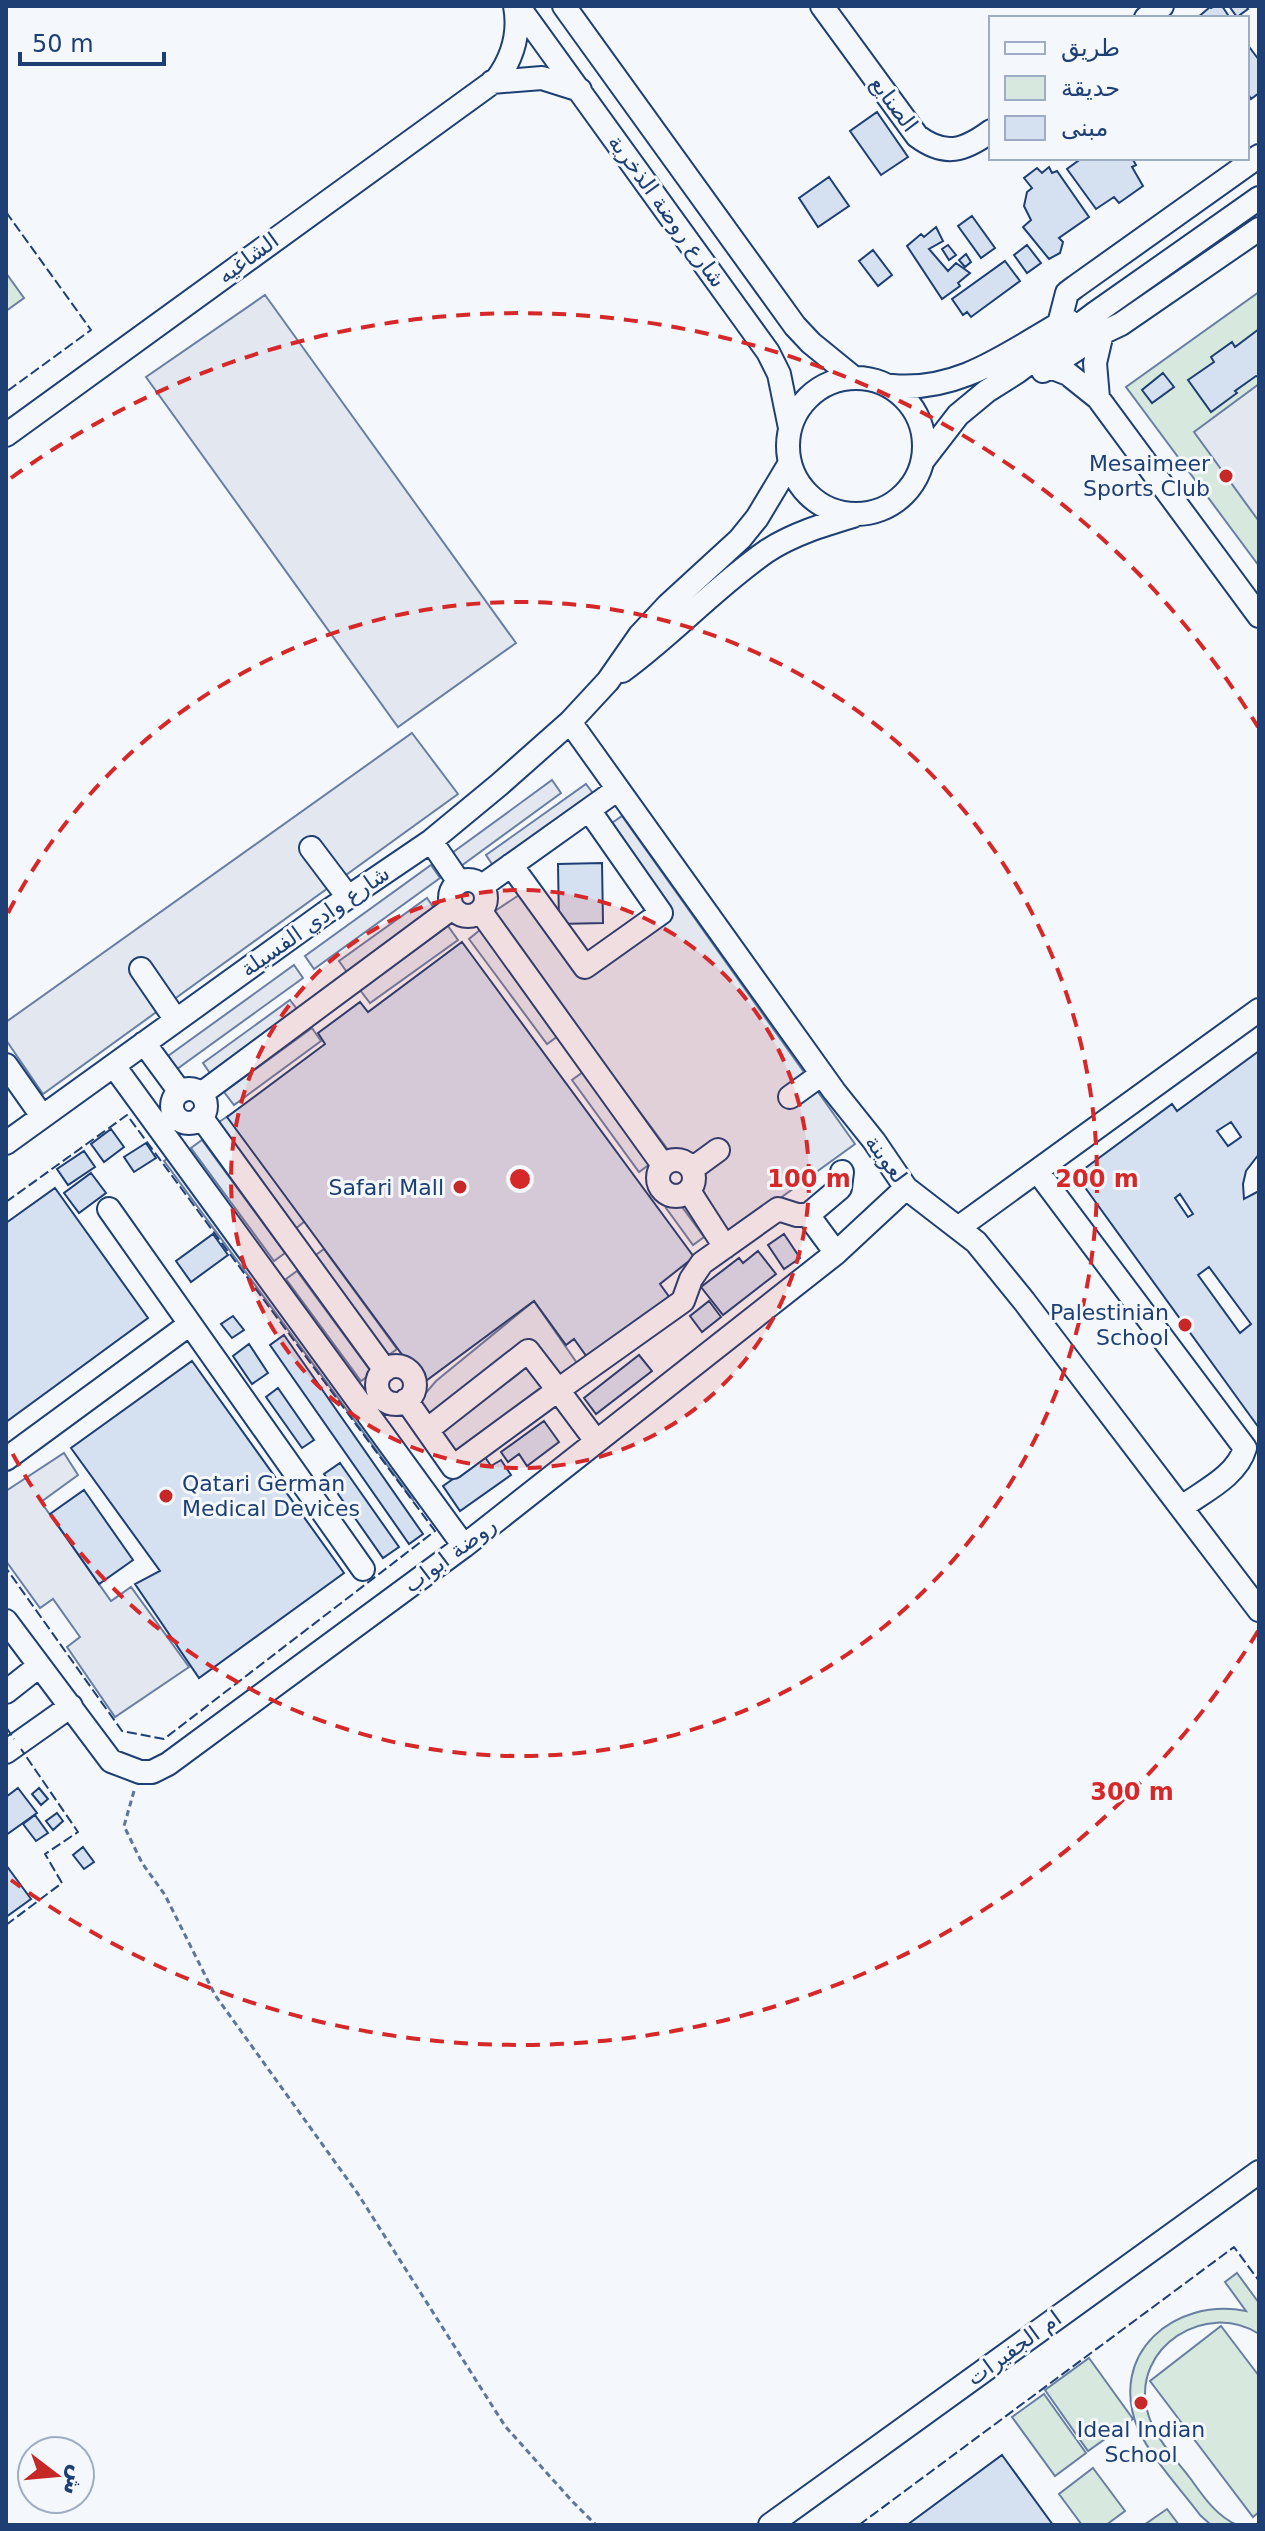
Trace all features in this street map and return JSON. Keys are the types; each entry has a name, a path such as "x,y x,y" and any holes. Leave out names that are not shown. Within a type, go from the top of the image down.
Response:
{"street":[{"name":"الشاغيه","path":"6,435 492,82 504,69 514,47 517,6"},
{"name":"شارع روضة الذخرية","path":"517,6 768,352 779,374 790,428"},
{"name":"شارع روضة الذخرية","path":"564,6 795,326 854,378"},
{"name":"الصنايع","path":"822,6 917,136 931,146 947,150 963,148 989,132"},
{"path":"492,82 542,78 580,90"},
{"path":"1059,324 1067,293 1259,156"},
{"path":"1004,379 1033,377 1050,367 1098,324 1259,198"},
{"path":"892,386 908,401 919,418 924,438 924,459 918,478 907,494 892,506 874,513 855,516 833,512 813,501 798,484 787,445 799,408 814,392 833,382 854,378 892,386 926,387 958,379 1059,324 1121,324 1259,229"},
{"path":"924,459 958,415 1004,379 1098,324"},
{"path":"1098,324 1095,363 1098,398"},
{"path":"1050,367 1068,374 1098,398 1259,616"},
{"name":"شارع وادي الفسيلة","path":"6,1143 348,897 431,841 500,784 570,722 608,681 640,635 740,539 763,509 790,463"},
{"name":"شارع وادي الفسيلة","path":"608,681 645,654 767,551 809,530 855,516"},
{"name":"لعوينة","path":"570,722 906,1188 976,1242 1259,1610"},
{"path":"482,886 618,789"},
{"path":"511,865 585,967 661,913 589,810"},
{"path":"431,841 459,882"},
{"path":"311,848 348,897"},
{"path":"471,880 482,886 486,902 481,912 470,917 452,908 450,893 459,882 471,880"},
{"path":"167,1122 173,1101 190,1093 452,908"},
{"path":"481,912 663,1165"},
{"path":"141,969 176,1020"},
{"path":"958,1228 1259,1010"},
{"path":"144,1043 205,1108 201,1117 193,1122 167,1122"},
{"path":"6,1065 42,1116"},
{"path":"114,1066 167,1122 373,1404 464,1546"},
{"path":"790,1097 822,1074"},
{"path":"201,1117 385,1370"},
{"path":"692,1169 718,1150"},
{"path":"676,1160 686,1162 692,1169 695,1178 689,1191 676,1197 663,1191 658,1178 663,1165 676,1160"},
{"path":"406,1400 453,1467 683,1301 691,1279 702,1263 778,1209 808,1215 840,1188 842,1172"},
{"path":"1038,1172 1245,1448 1242,1459 1228,1475 1182,1507"},
{"name":"روضة ابواب","path":"140,1772 152,1772 168,1764 464,1546 836,1253 906,1188"},
{"path":"689,1191 725,1247"},
{"path":"109,1209 363,1569"},
{"path":"808,1215 836,1253"},
{"path":"6,1459 190,1324"},
{"path":"427,1430 528,1351 596,1441"},
{"path":"399,1366 412,1375 414,1390 406,1400 395,1404 373,1404 380,1375 385,1370 399,1366"},
{"path":"6,1621 111,1761 140,1772"},
{"path":"6,1692 39,1666"},
{"path":"6,1752 71,1706"},
{"name":"ام الجفيرات","path":"770,2525 1259,2172"}],"path":[{"path":"140,1772 124,1826 142,1863 165,1895 215,1995 358,2194 505,2426 596,2525"}],"green space":[{"path":"6,273 24,298 6,311"},
{"name":"Mesaimeer Sports Club","path":"1259,292 1259,566 1126,387"},
{"path":"1237,2273 1259,2303 1259,2334 1238,2325 1217,2323 1196,2326 1162,2349 1151,2367 1145,2387 1147,2410 1159,2437 1210,2505 1237,2525 1211,2525 1200,2515 1143,2439 1131,2402 1132,2377 1140,2355 1153,2337 1172,2322 1194,2313 1219,2309 1246,2311 1225,2282"},
{"path":"1221,2326 1259,2376 1259,2512 1253,2517 1150,2381"},
{"path":"1089,2358 1133,2419 1088,2451 1045,2390"},
{"path":"1044,2394 1086,2453 1055,2476 1012,2417"},
{"path":"1093,2468 1125,2511 1106,2525 1082,2525 1059,2494"},
{"path":"1167,2509 1179,2525 1144,2525"}],"shaded area":[{"path":"265,295 516,643 398,727 146,377"},
{"path":"1259,384 1259,519 1258,520 1194,432"},
{"path":"412,733 458,794 43,1094 6,1040 6,1022"},
{"path":"552,780 561,793 461,866 452,853"},
{"path":"586,784 595,796 494,867 486,855"},
{"path":"622,816 855,1144 729,1235 699,1191 703,1173 691,1154 669,1151 492,913 522,893 583,978 672,914 609,825"},
{"path":"431,865 440,878 314,969 305,956"},
{"path":"427,898 436,911 349,975 339,961"},
{"path":"448,926 458,940 370,1003 360,990"},
{"path":"480,930 558,1036 547,1044 469,939"},
{"path":"294,965 303,978 177,1069 168,1056"},
{"path":"290,1000 300,1013 212,1076 203,1063"},
{"path":"312,1028 321,1041 234,1105 224,1092"},
{"path":"583,1072 650,1164 639,1172 572,1080"},
{"path":"228,1116 305,1221 294,1230 216,1124"},
{"path":"202,1140 285,1253 274,1261 191,1148"},
{"path":"170,1157 419,1495 413,1500 164,1161"},
{"path":"677,1200 704,1237 693,1245 666,1208"},
{"path":"324,1249 397,1349 386,1357 313,1257"},
{"path":"297,1271 372,1373 361,1381 286,1279"},
{"path":"534,1301 579,1366 453,1456 418,1402 436,1381"},
{"path":"64,1453 78,1475 41,1502 111,1601 131,1587 189,1667 115,1717 67,1647 80,1637 53,1599 40,1608 6,1561 6,1491"}],"building":[{"path":"1222,6 1229,16 1199,16 1211,8"},
{"path":"1229,6 1246,6 1248,9 1236,16"},
{"path":"1249,47 1259,60 1259,93 1251,99"},
{"path":"877,112 908,157 881,175 850,131"},
{"path":"1079,160 1133,160 1136,165 1132,167 1143,186 1119,203 1114,197 1096,209 1067,169"},
{"path":"1049,167 1052,173 1057,171 1089,217 1059,238 1063,242 1060,253 1049,259 1023,227 1031,220 1024,206 1027,192 1032,188 1024,178 1037,168 1042,173"},
{"path":"829,177 849,206 818,227 799,198"},
{"path":"972,216 995,248 981,258 958,226"},
{"path":"936,227 943,241 929,249 948,271 956,263 970,273 958,283 960,286 942,299 907,246"},
{"path":"948,245 956,255 949,260 942,249"},
{"path":"1027,245 1041,263 1027,273 1014,255"},
{"path":"873,250 892,275 878,286 859,261"},
{"path":"966,254 971,262 965,267 959,260"},
{"path":"1005,261 1020,281 971,317 967,312 963,315 952,299"},
{"name":"Mesaimeer Sports Club","path":"1259,329 1259,377 1235,391 1237,393 1211,412 1188,380 1214,362 1211,357 1232,342 1235,347"},
{"path":"1163,373 1174,387 1152,403 1142,390"},
{"path":"602,863 603,923 559,924 558,864"},
{"name":"Safari Mall","path":"462,942 694,1257 660,1284 670,1298 587,1357 574,1339 566,1345 534,1301 423,1383 227,1117 325,1044 318,1033 360,1002 368,1012"},
{"path":"1259,1051 1259,1154 1246,1171 1243,1184 1244,1199 1259,1191 1259,1428 1076,1175 1172,1104 1177,1111","holes":["1231,1122 1241,1137 1228,1146 1217,1131","1180,1194 1193,1214 1188,1217 1175,1198","1209,1267 1251,1324 1240,1333 1198,1275"]},
{"path":"111,1129 124,1147 104,1162 91,1144"},
{"path":"146,1143 156,1158 134,1172 124,1157"},
{"path":"84,1151 95,1167 68,1185 57,1169"},
{"path":"91,1173 106,1193 79,1213 64,1193"},
{"path":"55,1188 148,1318 6,1422 6,1223"},
{"path":"213,1234 228,1255 191,1282 176,1261"},
{"path":"784,1234 800,1258 784,1269 768,1245"},
{"path":"758,1251 776,1274 723,1315 701,1287 739,1258 743,1263"},
{"path":"709,1301 721,1317 702,1332 690,1316"},
{"path":"233,1316 244,1330 232,1338 221,1324"},
{"path":"284,1335 423,1534 409,1544 270,1345"},
{"path":"249,1344 268,1373 252,1384 233,1356"},
{"path":"639,1355 652,1371 596,1414 584,1398"},
{"path":"192,1361 344,1573 199,1678 135,1584 160,1571 71,1448"},
{"path":"278,1388 314,1440 302,1448 266,1397"},
{"path":"544,1421 559,1442 527,1466 519,1454 508,1462 501,1452"},
{"path":"485,1457 491,1466 501,1460 511,1475 460,1511 443,1486"},
{"path":"340,1463 399,1547 383,1558 324,1474"},
{"path":"84,1490 133,1560 99,1584 50,1514"},
{"path":"18,1788 37,1813 6,1835 6,1797"},
{"path":"39,1788 48,1799 41,1805 32,1794"},
{"path":"57,1813 63,1821 53,1830 46,1821"},
{"path":"35,1815 48,1833 36,1841 23,1824"},
{"path":"83,1847 94,1862 84,1869 73,1855"},
{"path":"6,1865 31,1899 6,1917"},
{"path":"1002,2455 1053,2525 907,2525"}],"fence":[{"path":"6,212 91,330 6,392"},
{"path":"6,1202 127,1115 435,1531 164,1739 122,1731 6,1568"},
{"path":"6,1727 14,1739"},
{"path":"6,1925 62,1883 45,1854 78,1832 21,1749"},
{"path":"859,2525 1234,2247 1259,2281"}],"place":[{"name":"Mesaimeer Sports Club","path":"1226,476"},
{"name":"Safari Mall","path":"460,1187"},
{"name":"Palestinian School","path":"1185,1325"},
{"name":"Qatari German Medical Devices","path":"166,1496"},
{"name":"Ideal Indian School","path":"1141,2403"}]}
